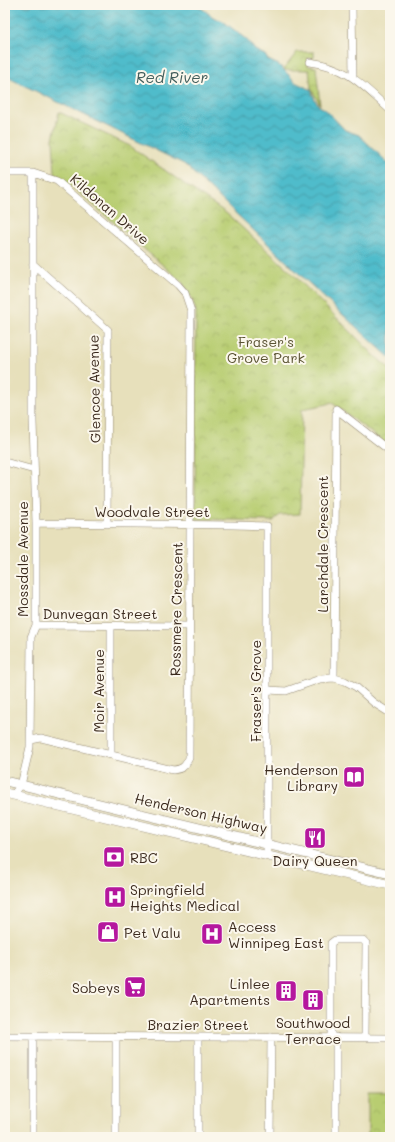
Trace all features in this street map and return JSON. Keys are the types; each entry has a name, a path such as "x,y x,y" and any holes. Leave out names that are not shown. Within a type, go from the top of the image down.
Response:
{"main road":[{"name":"Henderson Highway","path":"5,781 390,874"},
{"name":"Henderson Highway","path":"9,794 390,885"},
{"path":"76,810 78,798"},
{"path":"143,826 145,814"},
{"path":"353,877 362,867"}],"street":[{"path":"352,5 353,77"},
{"path":"310,62 327,64 340,69 353,77 390,110"},
{"name":"Kildonan Drive","path":"5,173 33,174 57,181 178,285 185,293"},
{"name":"Mossdale Avenue","path":"9,794 21,784 31,740 32,637 36,626 33,174"},
{"name":"Glencoe Avenue","path":"33,264 108,330 107,524"},
{"name":"Rossmere Crescent","path":"31,740 41,738 173,770 186,766 188,758 191,311 185,293"},
{"name":"Larchdale Crescent","path":"334,678 336,409 390,451"},
{"path":"5,462 34,470"},
{"name":"Woodvale Street","path":"36,523 267,526"},
{"name":"Fraser's Grove","path":"267,526 267,856"},
{"name":"Dunvegan Street","path":"36,626 189,626"},
{"name":"Moir Avenue","path":"111,626 111,755"},
{"path":"268,690 286,691 320,679 334,678 345,681 356,687 374,704 390,713"},
{"path":"336,1137 331,943 335,940 363,940 366,943 365,1037"},
{"name":"Brazier Street","path":"5,1036 390,1038"},
{"path":"116,1036 116,1137"},
{"path":"33,1037 33,1137"},
{"path":"198,1037 198,1137"},
{"path":"270,1137 271,1037"}],"green space":[{"path":"297,52 314,52 314,58 308,58 308,66 316,67 320,105 311,88 309,70 284,69"},
{"name":"Fraser's Grove Park","path":"59,112 130,146 226,213 292,273 375,356 390,369 390,447 331,402 328,404 302,409 300,514 280,515 273,521 195,519 196,311 192,299 181,281 81,194 55,174 53,139"},
{"path":"368,1094 390,1094 390,1137 368,1137"}],"water":[{"name":"Red River","path":"5,5 196,5 213,17 223,21 247,40 255,50 265,55 268,60 279,65 295,82 311,90 319,106 325,109 345,130 359,135 390,165 390,358 184,164 5,77"}],"place":[{"name":"Henderson Library","path":"354,777"},
{"name":"Dairy Queen","path":"315,838"},
{"name":"RBC","path":"114,857"},
{"name":"Springfield Heights Medical","path":"115,897"},
{"name":"Pet Valu","path":"108,932"},
{"name":"Access Winnipeg East","path":"212,934"},
{"name":"Sobeys","path":"135,987"},
{"name":"Linlee Apartments","path":"286,991"},
{"name":"Southwood Terrace","path":"313,1000"}]}
